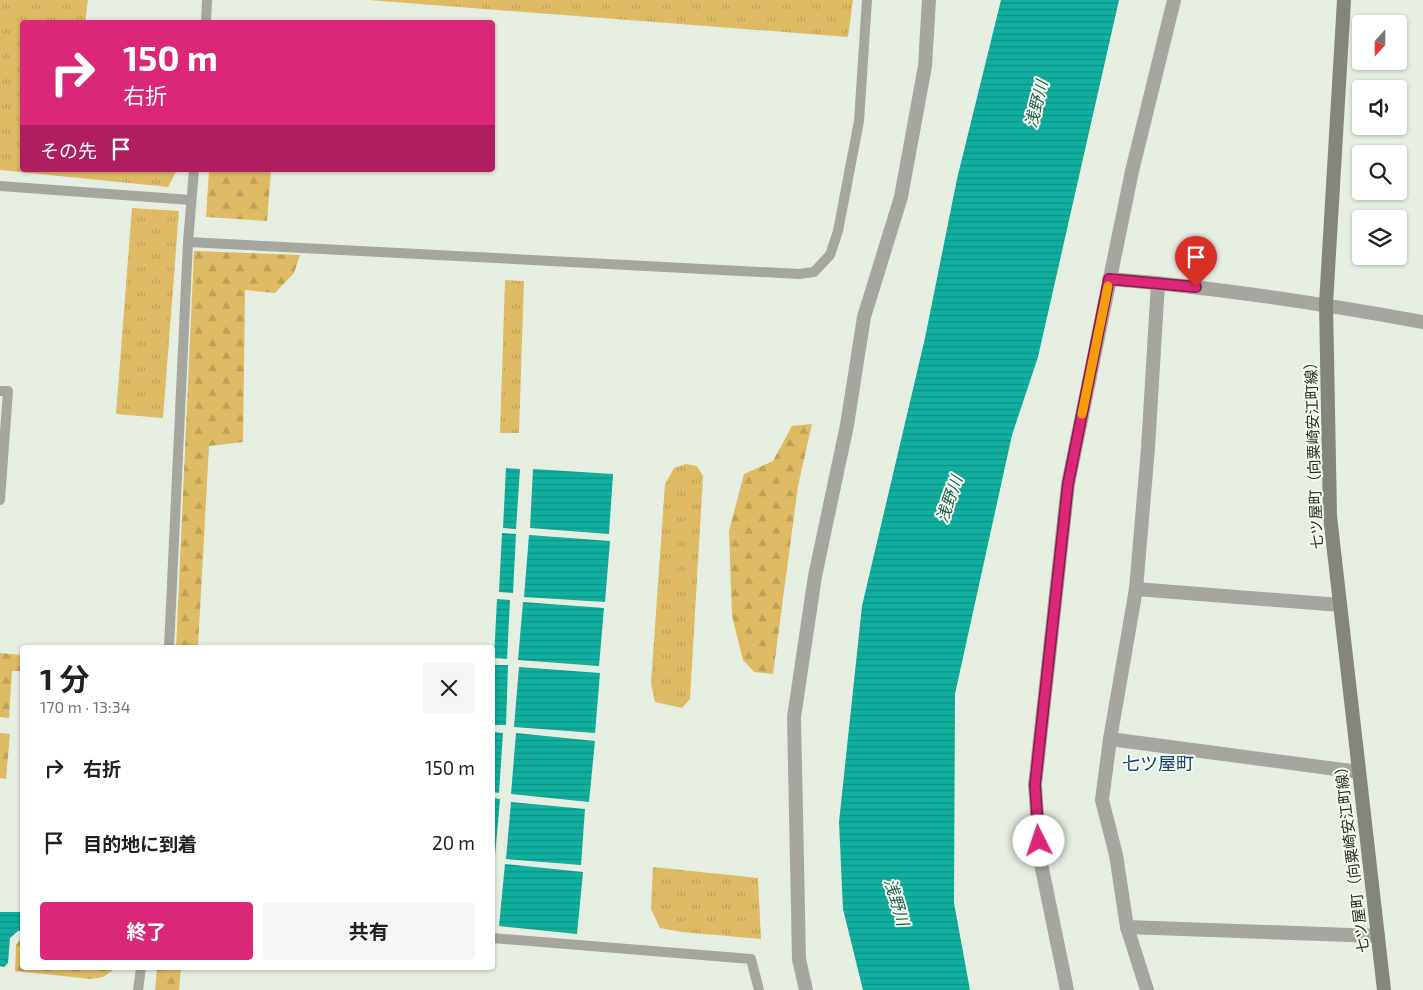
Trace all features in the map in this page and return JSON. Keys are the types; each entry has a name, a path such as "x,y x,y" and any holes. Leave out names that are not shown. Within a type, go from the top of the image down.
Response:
{"main road":[{"name":"七ツ屋町（向粟崎安江町線）","path":"1344,0 1326,304 1330,516 1384,990"}],"street":[{"path":"806,990 799,959 794,717 815,576 847,425 864,317 901,197 925,66 929,0"},
{"path":"1067,990 1040,859 1035,785 1068,484 1109,279 1154,78 1174,0"},
{"path":"1109,279 1158,282 1326,304 1423,322"},
{"path":"1147,990 1127,927 1116,856 1102,800 1110,739 1136,589 1148,448 1158,282"},
{"path":"1136,589 1340,605"},
{"path":"1110,739 1359,772"},
{"path":"1127,927 1378,936"}],"lane":[{"path":"206,20 208,0"},
{"path":"188,242 799,274 814,272 830,255 838,231 859,121 867,0"},
{"path":"169,645 188,242 194,172"},
{"path":"0,186 191,200"},
{"path":"0,391 8,391 0,500"},
{"path":"495,938 750,959 759,990"},
{"path":"138,990 141,970"}],"green space":[{"path":"0,0 88,0 85,20 20,20 20,172 176,172 168,187 0,170"},
{"path":"369,0 853,0 848,37"},
{"path":"209,172 271,172 267,221 206,217"},
{"path":"132,208 179,211 163,418 116,414"},
{"path":"194,251 300,255 294,273 275,293 245,290 243,442 209,446 198,645 176,645"},
{"path":"505,280 524,281 519,433 500,433"},
{"path":"812,424 798,486 773,674 754,672 743,660 732,616 729,531 744,474 773,461 792,426"},
{"path":"686,464 697,466 703,476 690,699 682,708 655,702 651,683 665,484 674,468"},
{"path":"0,653 20,655 20,671 12,671 9,718 0,717"},
{"path":"0,733 10,734 6,779 0,778"},
{"path":"653,867 758,878 761,939 682,932 660,928 651,909"},
{"path":"20,940 20,970 112,970 103,977 91,979 15,971 16,945"},
{"path":"157,970 181,970 179,990 155,990"}],"water":[{"name":"浅野川","path":"1001,0 1119,0 1038,357 1012,435 955,694 954,903 970,990 863,990 843,909 839,822 862,606 925,338 957,179"},
{"path":"506,468 520,469 516,529 503,528"},
{"path":"533,469 613,474 609,534 530,528"},
{"path":"502,533 516,534 513,593 499,592"},
{"path":"529,535 610,541 605,602 524,597"},
{"path":"497,599 510,600 507,659 495,658"},
{"path":"523,602 604,608 599,666 518,660"},
{"path":"495,665 508,665 506,725 495,725"},
{"path":"519,667 600,673 595,733 514,727"},
{"path":"495,732 503,733 499,793 495,792"},
{"path":"516,733 595,741 589,802 511,794"},
{"path":"495,798 500,799 495,856"},
{"path":"511,802 585,809 581,865 506,859"},
{"path":"505,864 583,872 577,934 499,926"},
{"path":"0,912 20,912 20,931 10,938 8,963 4,967 0,966"}],"slow traffic":[{"path":"1082,414 1108,286"}],"district":[{"name":"七ツ屋町","path":"1158,764"}],"route":[{"path":"1039,841 1035,785 1068,484 1109,279 1196,287"}]}
